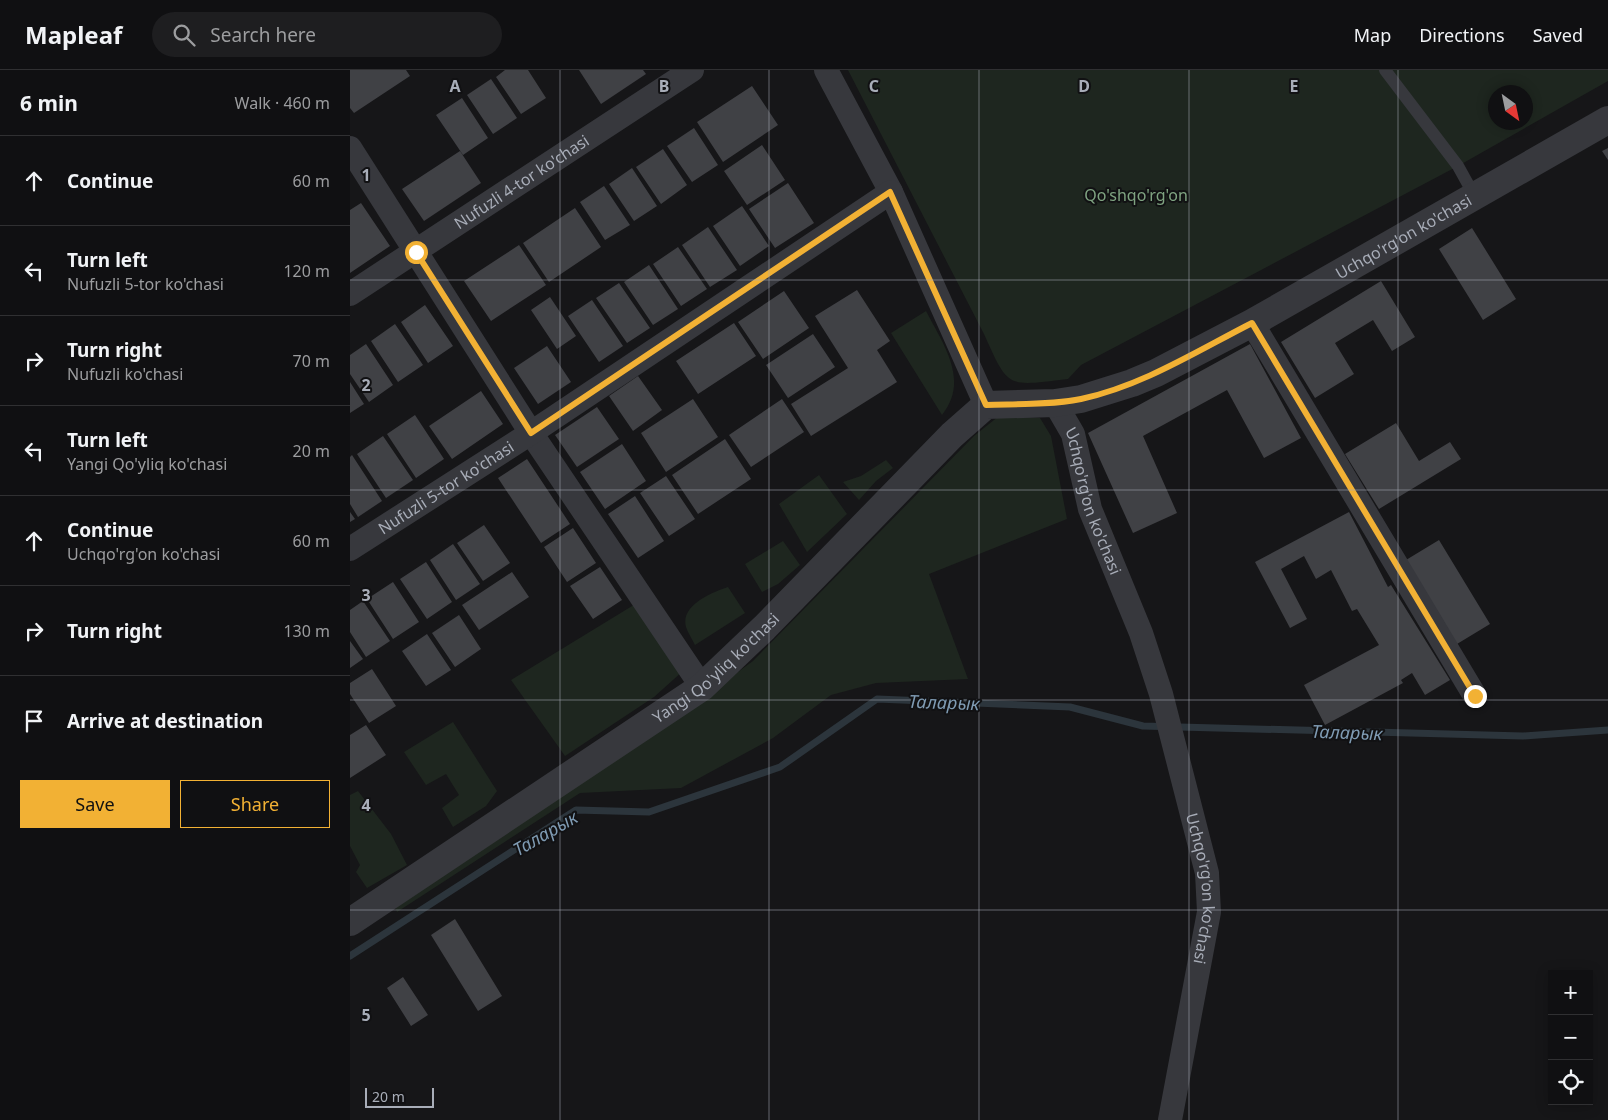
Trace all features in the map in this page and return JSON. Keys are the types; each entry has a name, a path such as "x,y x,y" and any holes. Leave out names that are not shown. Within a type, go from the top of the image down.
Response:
{"street":[{"name":"Nufuzli 4-tor ko'chasi","path":"350,294 692,70"},
{"path":"826,70 890,192 986,405 1055,402"},
{"name":"Uchqo'rg'on ko'chasi","path":"1170,1120 1209,899 1204,861 1161,694 1141,633 1090,509 1072,434 1055,402 1081,399 1132,383 1252,323 1608,120"},
{"path":"350,148 531,433 702,687"},
{"name":"Nufuzli 5-tor ko'chasi","path":"350,549 531,433 890,192"},
{"path":"1252,323 1475,696"},
{"name":"Yangi Qo'yliq ko'chasi","path":"351,917 702,687 764,628 952,435 986,405"}],"lane":[{"path":"1385,70 1458,166 1474,195"}],"green space":[{"name":"Qo'shqo'rg'on","path":"848,70 1608,70 1608,81 1533,124 1533,85 1488,85 1488,130 1522,130 1458,166 1081,365 1068,379 1033,383 1021,383 1012,380 1005,375"},
{"path":"926,311 946,349 954,375 954,389 950,402 942,415 891,333"},
{"path":"999,416 1040,418 1051,436 1067,519 929,574 968,679 876,683 831,695 773,738 681,788 580,793 397,912 394,904 668,723 753,661 974,436"},
{"path":"886,460 893,468 876,481 859,500 843,482 861,476"},
{"path":"819,475 847,514 807,552 779,504"},
{"path":"783,541 800,565 778,584 762,592 745,564"},
{"path":"728,587 745,613 695,645 686,627 685,619 688,612 707,596"},
{"path":"637,603 683,671 654,697 565,756 511,680"},
{"path":"453,722 497,791 486,806 453,827 442,808 459,795 446,774 426,785 404,752"},
{"path":"358,791 391,834 407,865 367,888 356,872 360,865 350,846 350,795"}],"building":[{"path":"350,70 406,70 410,76 354,113 350,108"},
{"path":"505,70 528,70 546,98 521,114 496,77"},
{"path":"579,70 643,70 646,74 601,104"},
{"path":"491,79 517,118 493,134 467,95"},
{"path":"752,86 778,125 723,162 697,122"},
{"path":"462,98 488,138 463,155 436,115"},
{"path":"694,128 718,165 692,182 667,146"},
{"path":"762,145 785,180 747,205 724,171"},
{"path":"1608,148 1608,160 1602,151"},
{"path":"663,149 687,185 661,204 636,167"},
{"path":"460,151 481,183 424,221 402,189"},
{"path":"632,168 657,206 634,221 609,184"},
{"path":"788,183 814,223 775,248 749,209"},
{"path":"604,186 630,225 605,240 580,202"},
{"path":"361,203 390,246 350,273 350,210"},
{"path":"742,206 769,246 740,266 713,226"},
{"path":"575,208 601,247 549,282 523,243"},
{"path":"708,227 737,270 710,287 682,245"},
{"path":"1472,228 1516,299 1483,320 1439,249"},
{"path":"519,245 546,285 491,321 464,281"},
{"path":"678,247 707,289 681,306 653,264"},
{"path":"649,265 678,309 653,325 624,282"},
{"path":"1381,281 1415,337 1392,351 1373,320 1335,343 1354,374 1315,398 1281,342"},
{"path":"619,283 650,328 627,343 596,298"},
{"path":"857,290 890,341 877,350 897,382 811,436 791,404 848,368 815,316"},
{"path":"784,291 809,328 763,359 738,322"},
{"path":"550,297 576,336 557,349 531,310"},
{"path":"592,300 623,346 599,362 568,316"},
{"path":"425,305 453,346 428,363 401,322"},
{"path":"734,323 756,356 698,394 676,361"},
{"path":"395,324 423,365 398,382 371,341"},
{"path":"813,334 835,367 788,398 766,365"},
{"path":"366,344 393,385 369,402 350,374 350,355"},
{"path":"1250,344 1301,438 1264,458 1227,390 1143,436 1177,513 1133,533 1088,433"},
{"path":"547,346 571,382 538,404 514,368"},
{"path":"638,376 662,410 633,431 609,396"},
{"path":"350,382 364,404 350,413"},
{"path":"481,391 503,424 452,459 429,426"},
{"path":"693,399 718,437 666,472 641,433"},
{"path":"782,399 804,432 751,467 729,435"},
{"path":"597,407 619,439 577,467 555,435"},
{"path":"415,415 444,459 416,478 387,434"},
{"path":"1396,423 1419,461 1450,442 1461,459 1379,509 1345,454"},
{"path":"383,436 413,480 386,498 357,454"},
{"path":"725,439 751,479 698,514 672,475"},
{"path":"622,444 646,481 605,509 580,472"},
{"path":"352,455 382,501 358,517 350,504 350,457"},
{"path":"527,459 570,524 541,543 498,478"},
{"path":"666,476 695,519 669,536 640,493"},
{"path":"635,496 664,541 638,558 608,514"},
{"path":"350,512 355,519 350,522"},
{"path":"1349,512 1388,587 1391,585 1450,680 1425,695 1412,673 1401,680 1403,683 1325,725 1304,685 1379,645 1357,609 1352,611 1331,570 1316,579 1304,556 1281,569 1307,619 1290,628 1255,562"},
{"path":"484,525 510,563 483,581 457,543"},
{"path":"573,528 596,563 567,582 544,547"},
{"path":"1439,540 1490,624 1457,644 1406,560"},
{"path":"453,544 480,584 456,600 430,560"},
{"path":"426,562 452,602 427,619 400,579"},
{"path":"600,567 622,600 593,619 570,586"},
{"path":"512,572 529,597 479,630 462,605"},
{"path":"393,582 419,622 393,639 367,599"},
{"path":"363,601 390,641 366,657 350,632 350,610"},
{"path":"459,615 481,649 455,667 432,633"},
{"path":"427,634 451,670 426,686 402,651"},
{"path":"350,641 363,659 350,668"},
{"path":"372,669 396,706 369,723 350,694 350,683"},
{"path":"366,725 386,755 350,778 350,735"},
{"path":"455,919 502,996 478,1011 431,935"},
{"path":"403,977 428,1015 411,1026 387,988"}],"waterway":[{"name":"Таларык","path":"350,956 576,810 649,812 780,767 877,699 1070,707 1143,726 1523,736 1608,730"}],"route":[{"path":"416,252 531,433 890,192 986,405 1055,402 1081,399 1107,392 1156,373 1252,323 1475,696"}]}
